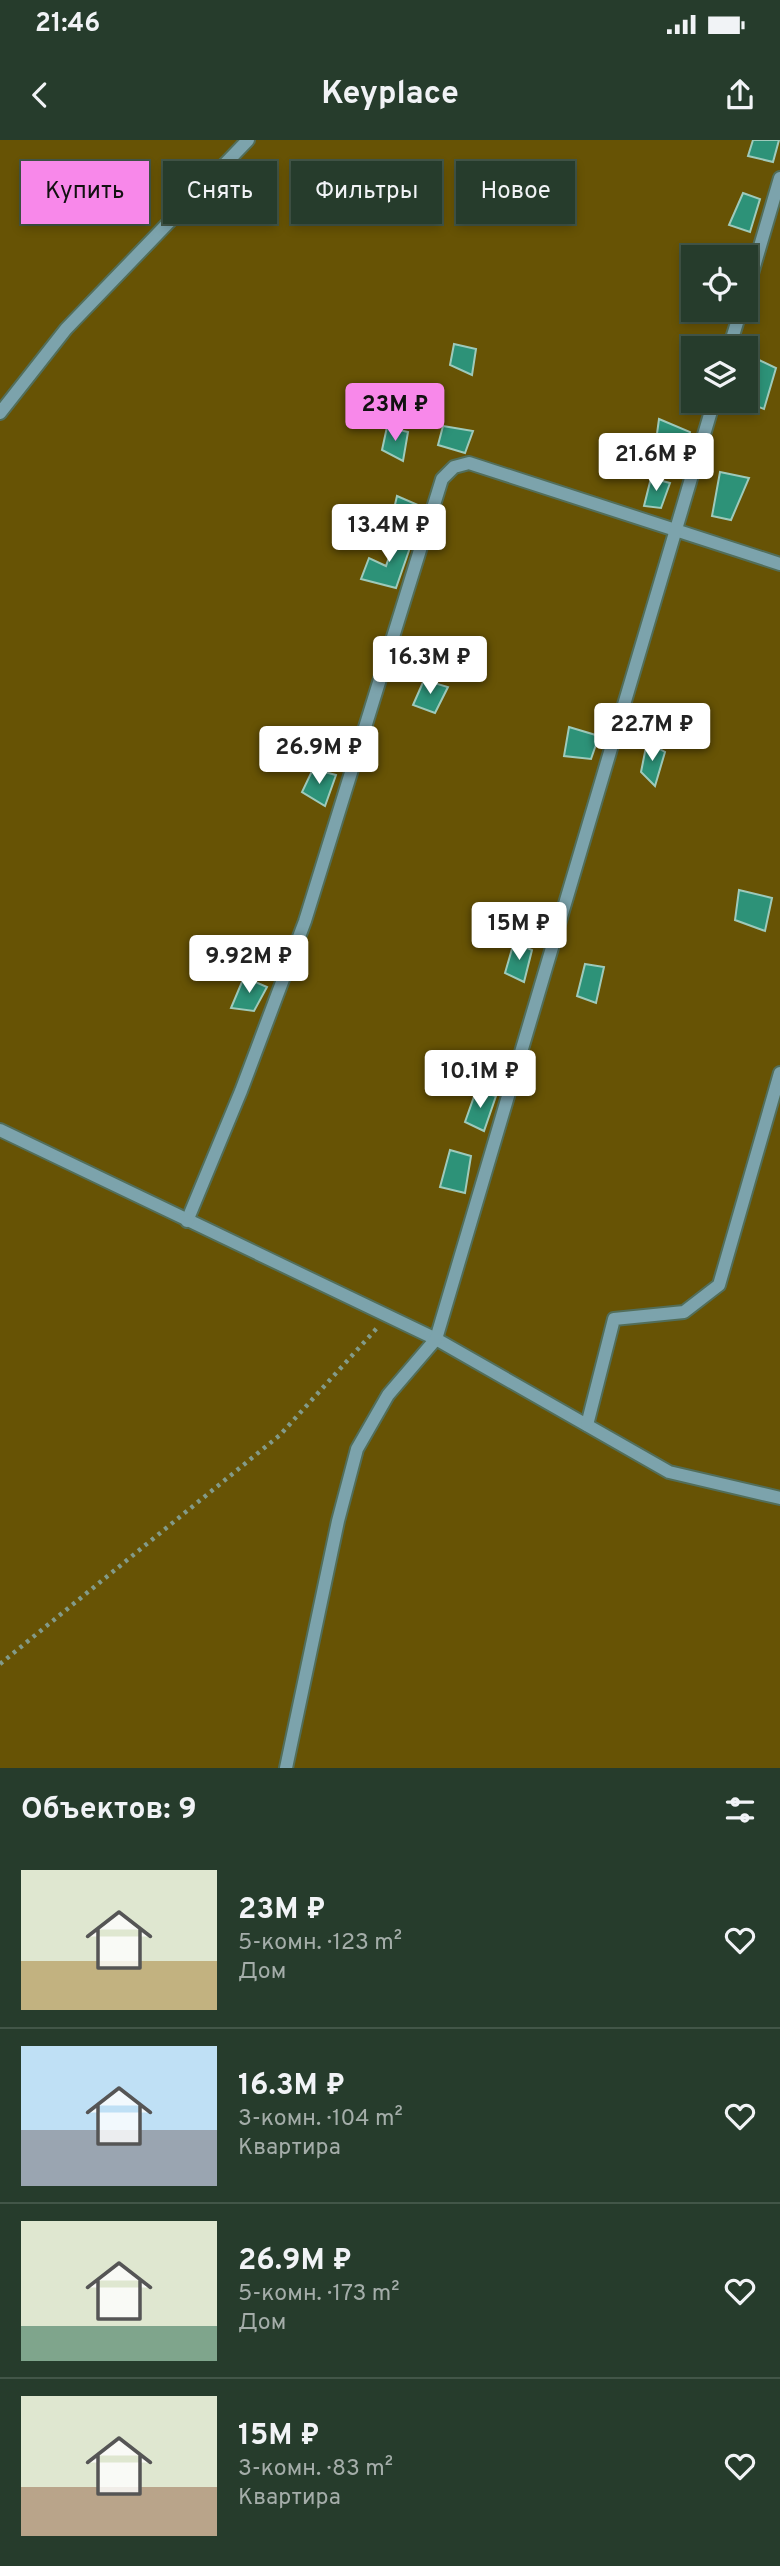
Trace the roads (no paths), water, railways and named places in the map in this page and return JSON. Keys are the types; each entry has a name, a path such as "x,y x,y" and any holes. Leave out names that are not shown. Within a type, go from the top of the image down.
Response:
{"street":[{"path":"0,413 66,329 248,140"},
{"path":"758,253 780,178"},
{"path":"286,1768 338,1521 357,1449 388,1395 436,1339 710,413"},
{"path":"187,1221 241,1091 304,921 442,479 454,467 469,463 780,564"},
{"path":"587,1425 614,1319 684,1312 719,1285 780,1073"},
{"path":"0,1130 436,1339 669,1472 780,1498"}]}
